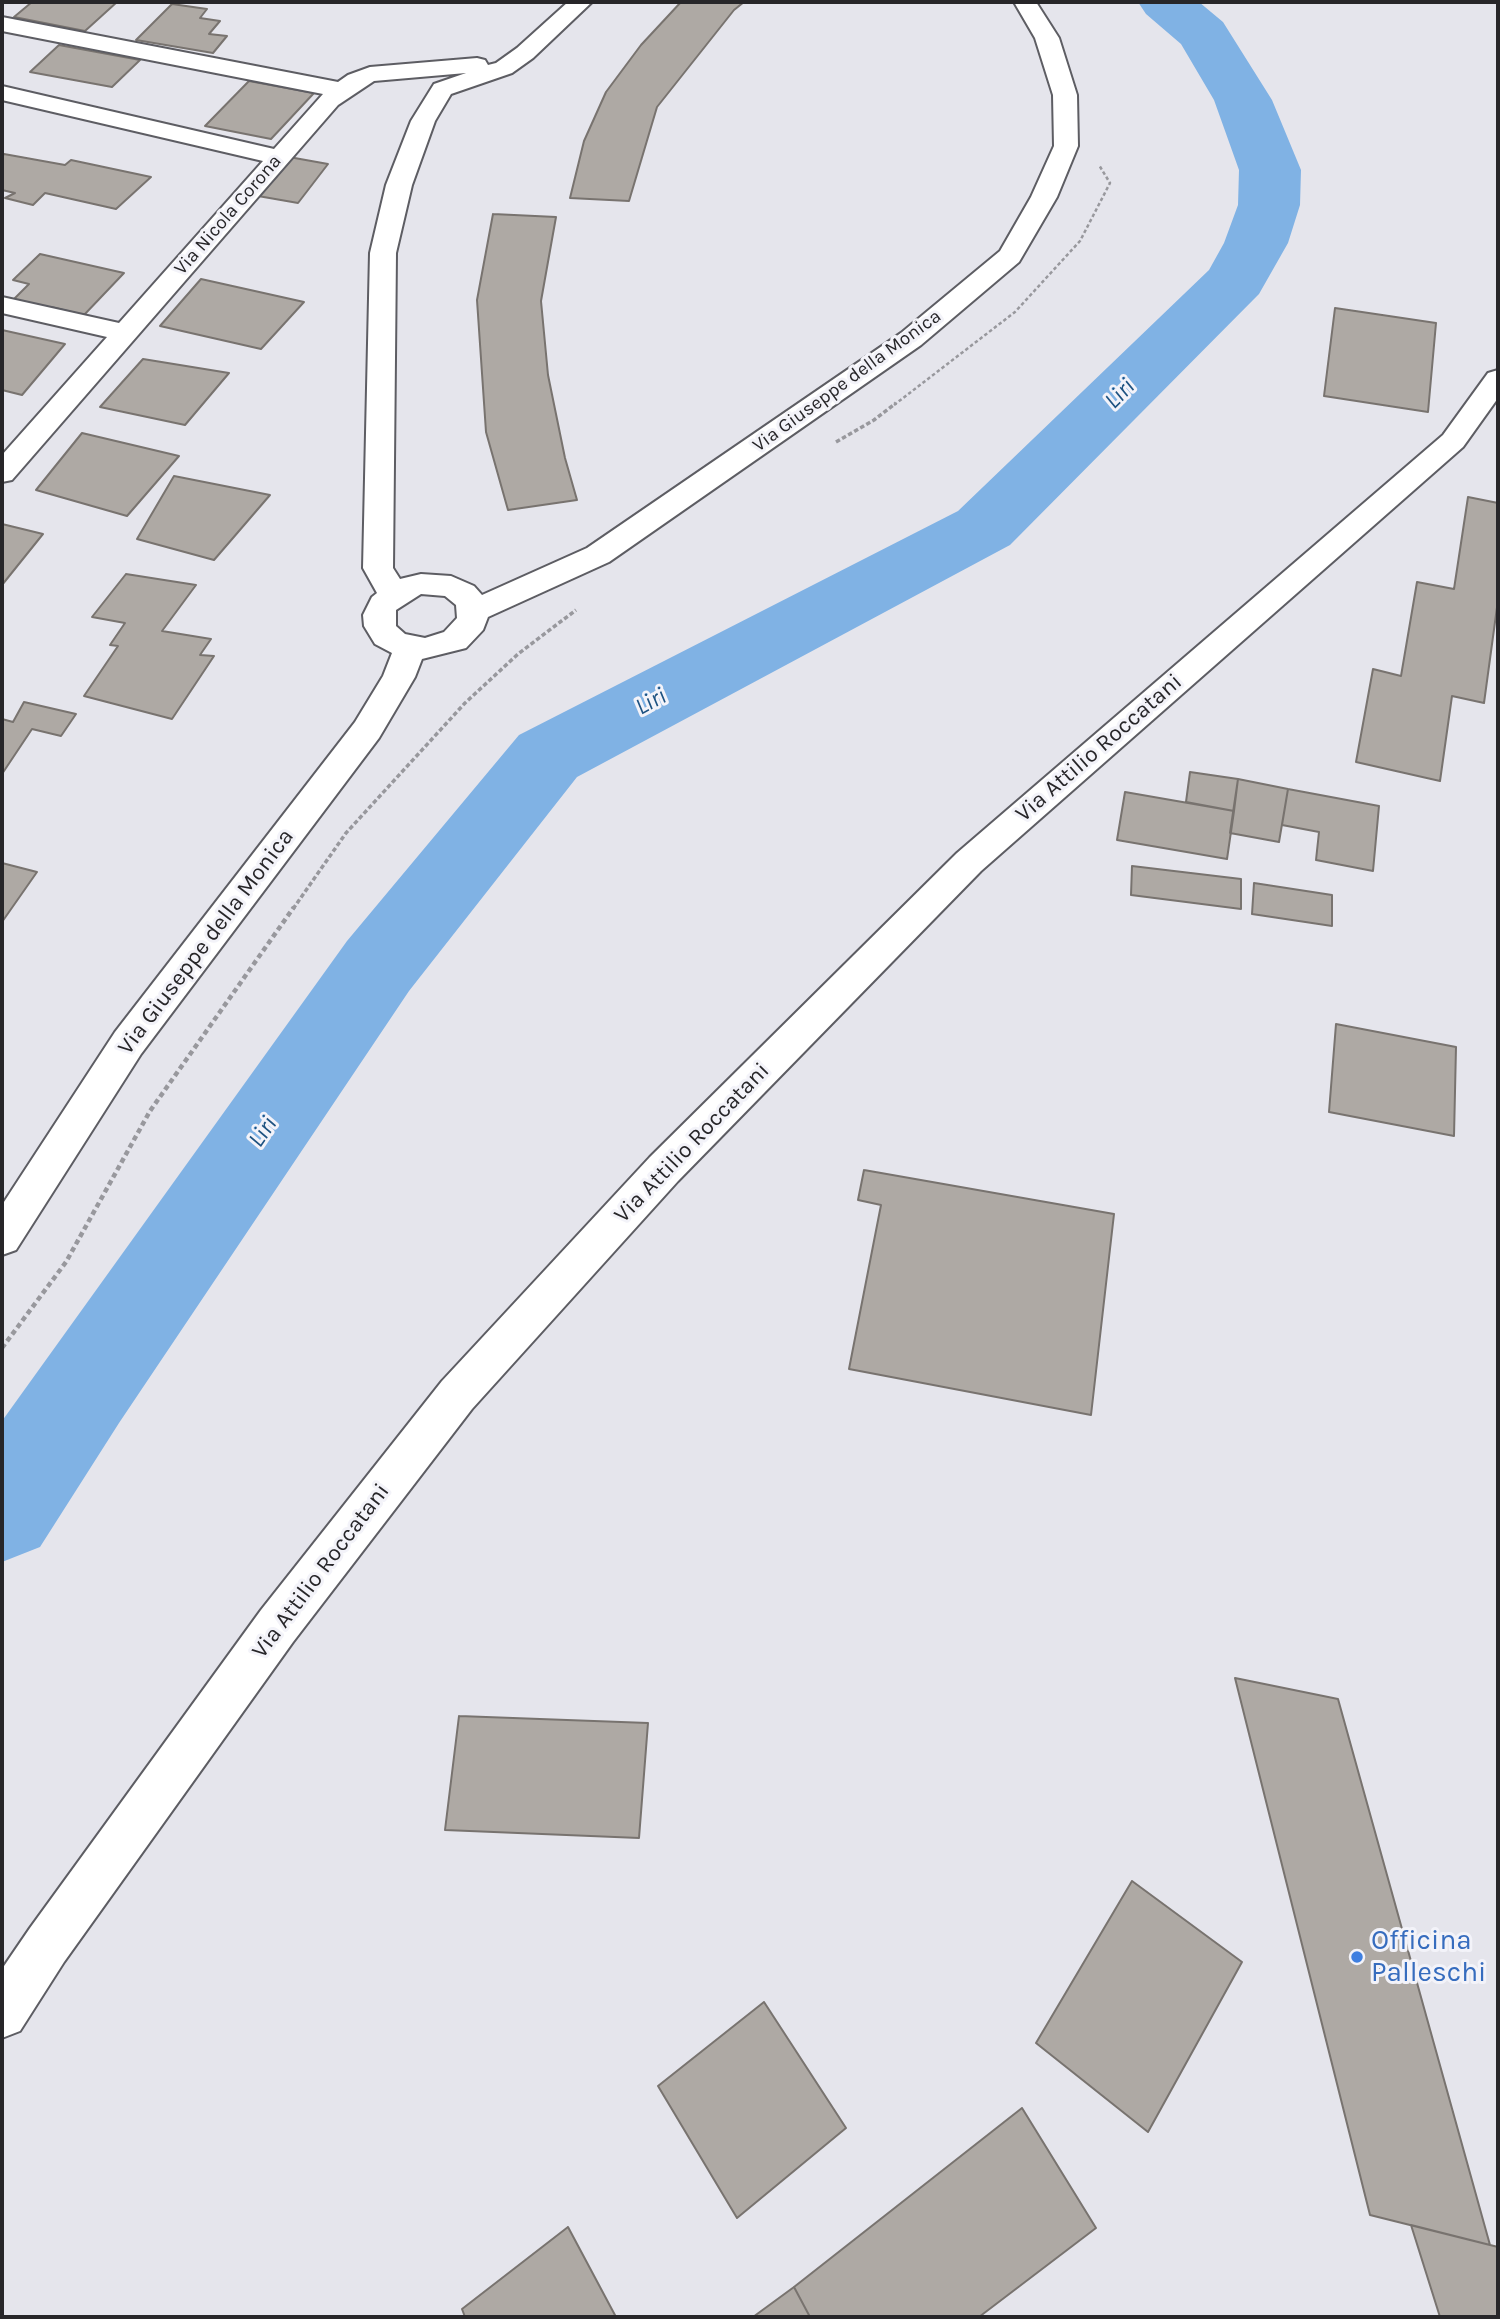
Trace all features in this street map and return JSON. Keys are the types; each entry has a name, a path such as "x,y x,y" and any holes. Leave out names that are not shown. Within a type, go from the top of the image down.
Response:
{"street":[{"path":"393,595 378,568 383,253 399,185 423,121 442,89 512,62 581,2"},
{"name":"Via Giuseppe della Monica","path":"474,611 598,555 911,339 1010,256 1044,197 1066,146 1065,95 1047,38 1025,2"},
{"path":"2,24 342,90"},
{"name":"Via Nicola Corona","path":"2,473 278,158 342,90 370,74 512,62"},
{"path":"2,93 278,158"},
{"path":"2,305 125,333"},
{"name":"Via Attilio Roccatani","path":"2,2013 47,1945 277,1626 457,1395 664,1169 969,862 1453,441 1498,379"},
{"path":"421,584 451,586 463,593 474,611 472,622 455,640 425,649 396,643 386,636 380,626 379,615 383,604 406,588 421,584"},
{"name":"Via Giuseppe della Monica","path":"2,1238 128,1043 367,730 399,677 410,648"}],"path":[{"path":"828,447 874,420 1016,312 1080,241 1110,183 1097,162"},
{"path":"2,1348 66,1262 150,1111 346,833 465,703 518,654 582,606"}],"building":[{"path":"32,2 117,2 85,31 14,17"},
{"path":"681,2 744,2 734,10 657,107 629,201 570,198 584,141 606,92 641,45"},
{"path":"172,4 207,9 200,18 220,21 209,34 227,36 213,53 136,40"},
{"path":"59,45 140,60 112,87 30,72"},
{"path":"249,81 314,93 271,139 205,126"},
{"path":"4,154 65,165 71,160 151,177 116,209 45,193 33,205 5,198 15,193 2,190"},
{"path":"289,157 328,164 298,203 258,196"},
{"path":"493,214 556,217 541,301 548,375 565,458 577,500 508,510 486,432 477,300"},
{"path":"40,254 124,273 84,315 11,302 29,284 13,280"},
{"path":"201,279 304,302 261,349 160,326"},
{"path":"1335,308 1436,323 1428,412 1324,396"},
{"path":"2,330 65,344 22,395 2,390"},
{"path":"143,359 229,373 185,425 100,407"},
{"path":"82,433 179,456 127,516 36,490"},
{"path":"174,476 270,495 214,560 137,539"},
{"path":"1468,497 1498,503 1498,600 1484,703 1452,696 1440,781 1356,762 1373,669 1401,676 1417,582 1454,589"},
{"path":"2,524 43,534 2,585"},
{"path":"126,574 196,585 162,631 211,639 200,655 214,656 172,719 84,696 118,646 110,645 125,623 92,617"},
{"path":"24,702 76,714 61,736 32,729 2,774 2,719 13,722"},
{"path":"1190,772 1238,779 1234,811 1186,802"},
{"path":"1238,779 1288,789 1279,842 1230,833"},
{"path":"1288,789 1379,806 1373,871 1316,860 1319,832 1282,825"},
{"path":"1125,792 1234,811 1227,859 1117,840"},
{"path":"2,863 37,872 2,922"},
{"path":"1132,866 1241,879 1241,909 1131,895"},
{"path":"1254,883 1332,895 1332,926 1252,914"},
{"path":"1336,1024 1456,1047 1454,1136 1329,1112"},
{"path":"864,1170 1114,1214 1091,1415 849,1369 881,1205 858,1200"},
{"name":"Officina Palleschi","path":"1235,1678 1338,1699 1490,2245 1370,2215"},
{"path":"459,1716 648,1723 639,1838 445,1830"},
{"path":"1132,1881 1242,1962 1148,2132 1036,2043"},
{"path":"764,2002 846,2128 737,2218 658,2086"},
{"path":"1022,2108 1096,2228 979,2317 810,2317 794,2287"},
{"path":"1411,2225 1498,2247 1498,2317 1440,2317"},
{"path":"568,2227 616,2317 465,2317 462,2309"},
{"path":"794,2287 810,2317 753,2317"}],"waterway":[{"name":"Liri","path":"2,1511 83,1389 378,966 548,756 984,528 1236,280 1256,243 1269,205 1270,170 1243,100 1203,34 1166,2"}],"place":[{"name":"Officina Palleschi","path":"1357,1957"}]}
